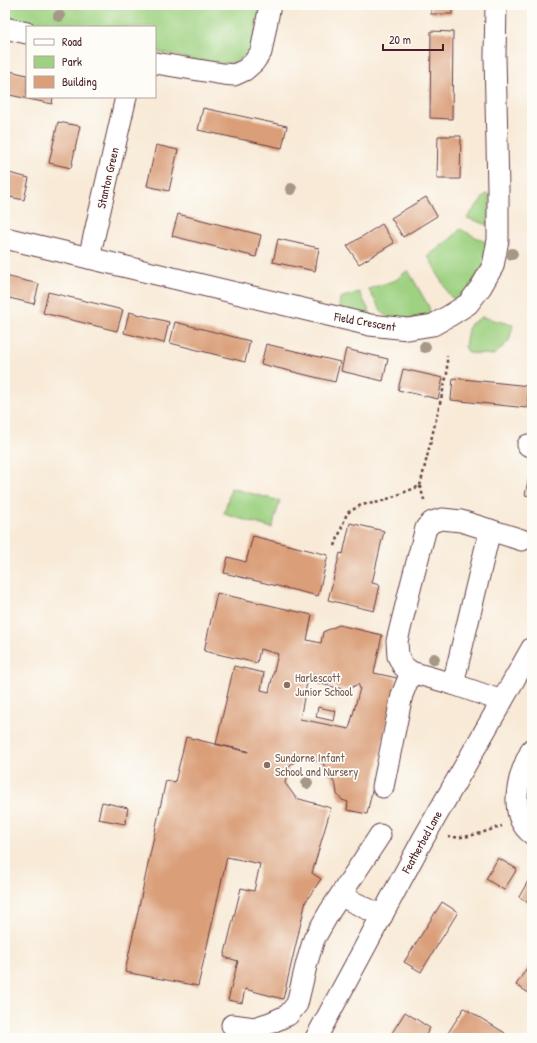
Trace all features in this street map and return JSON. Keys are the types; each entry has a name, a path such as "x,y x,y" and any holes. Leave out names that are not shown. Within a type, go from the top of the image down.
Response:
{"street":[{"path":"156,63 224,74 234,74 245,70 254,62 261,52 270,5"},
{"name":"Field Crescent","path":"5,238 370,325 408,329 433,325 468,304 482,287 493,266 498,240 495,56 496,5"},
{"path":"5,28 26,33"},
{"name":"Stanton Green","path":"89,258 126,98"},
{"path":"502,701 453,684 411,672 403,666 398,656 397,641 426,528 432,522 442,519 461,521 522,540"},
{"path":"453,684 490,530"},
{"name":"Featherbed Lane","path":"321,1032 423,839 532,648"},
{"path":"383,788 402,695 411,672"},
{"path":"526,827 518,810 517,787 525,762 532,749"},
{"path":"232,1025 254,1028 288,1015 297,1004 314,939 380,835"},
{"path":"341,896 382,916"},
{"path":"297,1004 321,1032"}],"path":[{"path":"335,546 347,513 361,505 380,502 420,486 447,374 447,356"},
{"path":"423,839 439,847 444,836 456,838 526,827"}],"green space":[{"path":"5,5 260,5 254,46 247,55 234,63 213,64 156,51 156,26 35,26 5,20"},
{"path":"486,194 490,195 488,225 467,218"},
{"path":"460,229 487,243 486,260 471,287 455,301 449,295 428,256 454,236"},
{"path":"408,270 429,307 430,315 406,320 389,318 385,315 368,289 396,280"},
{"path":"359,292 373,318 339,308 340,298"},
{"path":"482,317 513,325 509,341 494,355 469,353 465,347 468,329 471,324"},
{"path":"231,488 280,501 272,528 224,514"}],"building":[{"path":"431,5 452,5 452,14 431,14"},
{"path":"431,31 453,32 452,119 430,118"},
{"path":"5,70 26,75 26,98 53,98 52,104 5,94"},
{"path":"203,108 287,126 282,148 198,130"},
{"path":"58,122 80,126 71,168 49,163"},
{"path":"438,136 461,136 460,179 437,179"},
{"path":"156,145 178,150 169,191 147,186"},
{"path":"5,172 29,178 24,200 5,196"},
{"path":"426,197 437,216 403,237 391,218"},
{"path":"178,214 261,235 256,257 172,236"},
{"path":"382,224 394,243 359,264 347,246"},
{"path":"278,239 319,248 315,271 273,262"},
{"path":"5,276 39,284 34,304 5,297"},
{"path":"48,292 123,310 117,331 43,313"},
{"path":"129,312 169,322 164,343 124,333"},
{"path":"175,322 250,341 245,362 170,343"},
{"path":"266,344 340,362 335,382 261,364"},
{"path":"346,349 388,359 383,381 341,371"},
{"path":"403,369 443,378 438,399 398,390"},
{"path":"453,378 529,386 527,408 451,400"},
{"path":"532,468 532,496 525,495"},
{"path":"350,523 384,531 372,583 380,585 374,611 328,600 340,553 343,554"},
{"path":"253,536 328,555 318,596 224,573 228,557 246,562"},
{"path":"217,593 312,615 307,640 321,643 323,632 339,625 382,635 374,673 397,678 367,814 347,810 348,802 342,800 337,794 336,786 322,762 301,758 290,765 285,783 296,798 331,808 312,873 321,879 306,901 283,999 245,989 242,1003 228,1000 238,961 224,957 241,888 254,891 260,864 227,857 198,986 125,972 166,780 175,782 186,737 248,752 216,744 234,666 264,673 261,690 269,692 278,654 260,649 257,663 204,651","holes":["314,675 317,683 347,690 358,684 360,688 349,729 300,719 308,677"]},
{"path":"318,707 336,711 334,721 316,717"},
{"path":"102,802 128,808 125,824 98,819"},
{"path":"498,858 517,869 504,890 486,879"},
{"path":"532,874 532,905 519,897"},
{"path":"442,902 458,912 421,972 404,962"},
{"path":"532,960 532,995 516,985"},
{"path":"464,1008 505,1033 501,1038 456,1038 448,1033"},
{"path":"405,1012 430,1028 424,1038 399,1038 392,1033"}],"place":[{"name":"Harlescott Junior School","path":"287,685"},
{"name":"Sundorne Infant School and Nursery","path":"267,765"}]}
